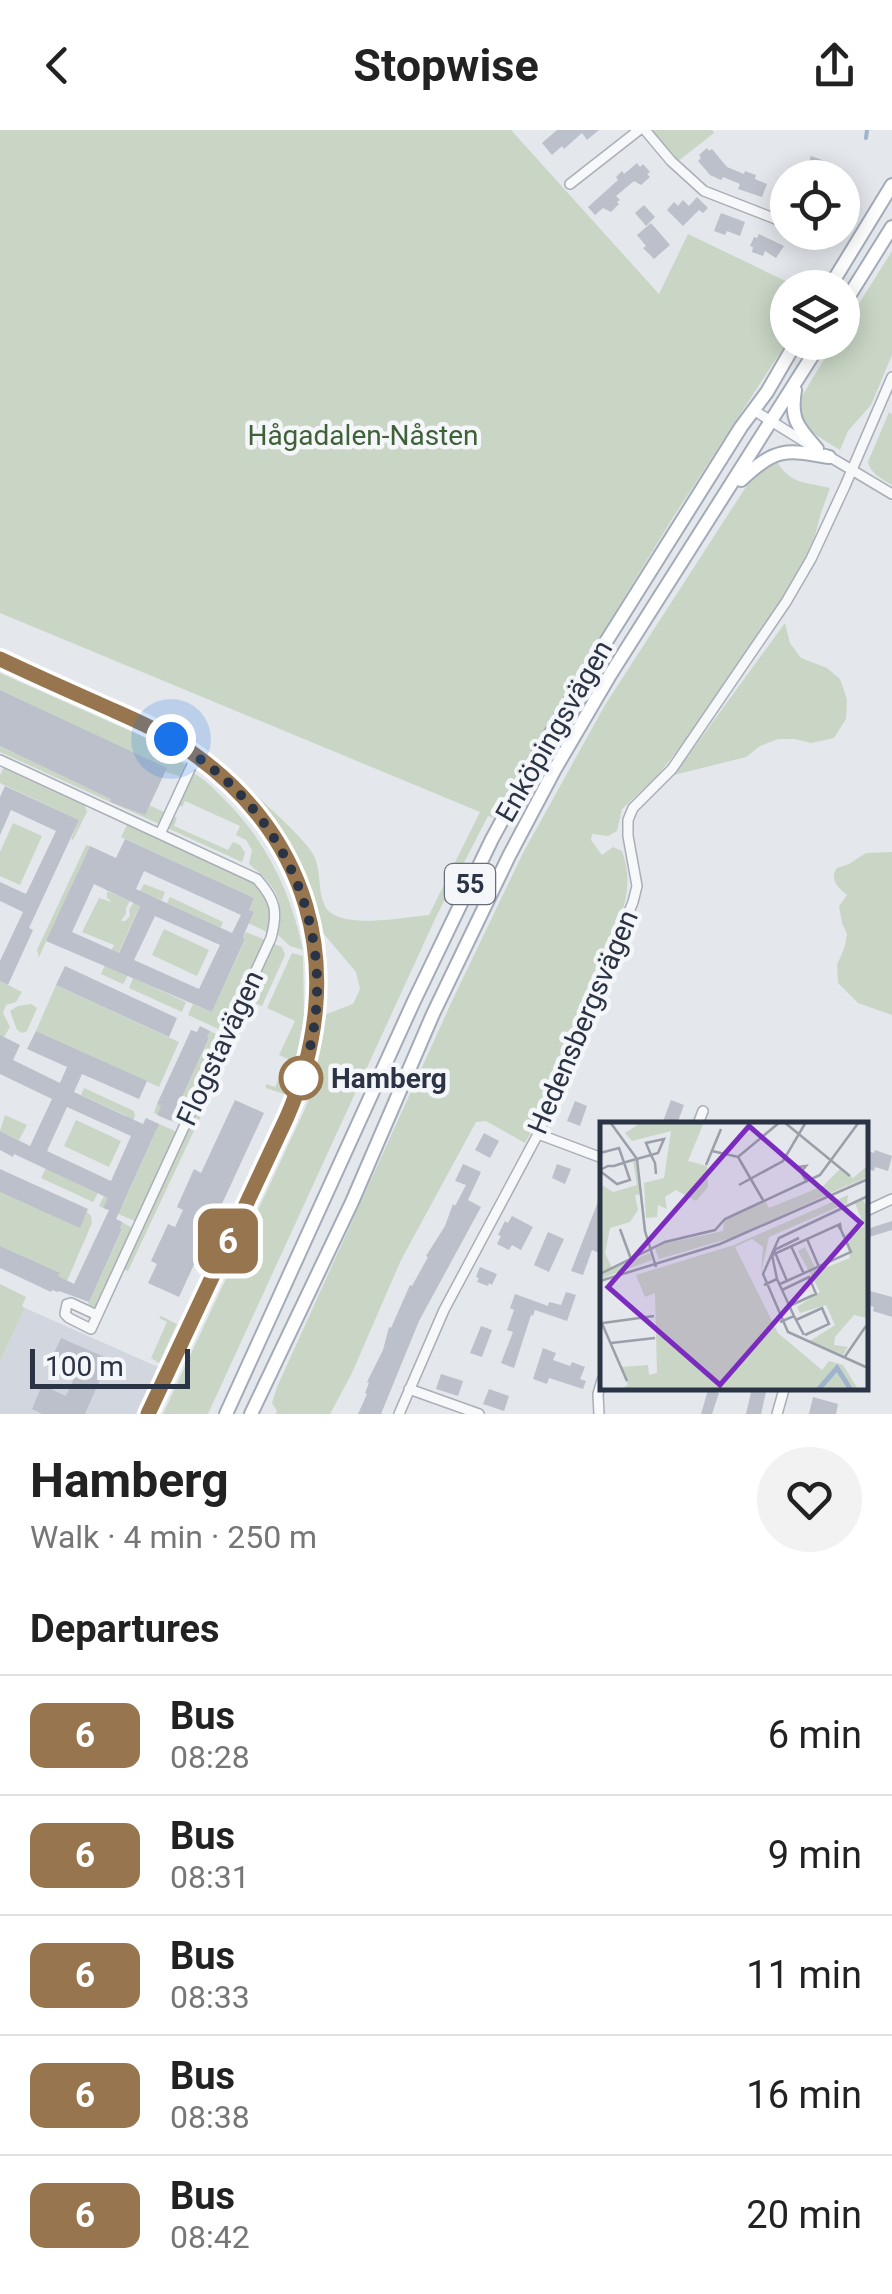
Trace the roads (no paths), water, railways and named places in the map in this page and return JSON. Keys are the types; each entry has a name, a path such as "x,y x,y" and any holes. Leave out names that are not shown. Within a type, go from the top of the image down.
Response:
{"main road":[{"path":"839,270 892,185"},
{"path":"860,278 892,227"},
{"name":"Enköpingsvägen","path":"226,1414 492,839 592,664 785,360"},
{"name":"Enköpingsvägen","path":"251,1414 352,1202 433,1014 555,769 610,675 810,360"},
{"path":"796,383 794,419 823,453"},
{"path":"728,491 758,464 780,452 823,453"}],"street":[{"path":"570,184 642,130 704,190 770,217"},
{"name":"Hedensbergsvägen","path":"399,1414 444,1310 538,1134 633,902 636,886 628,820 633,808 672,769 786,602 811,559 892,376"},
{"path":"754,411 892,494"},
{"path":"0,659 145,725 196,756 246,802 276,840 301,892 312,929 318,994 315,1027 292,1106 148,1414"},
{"path":"160,834 196,756"},
{"name":"Flogstavägen","path":"0,760 257,879 274,906 276,920 271,938 97,1315"},
{"path":"699,1122 703,1111"},
{"path":"538,1134 600,1157"},
{"path":"867,1211 892,1199"},
{"path":"599,1414 600,1387"},
{"path":"409,1389 474,1413"},
{"path":"777,1414 783,1389"}],"waterway":[{"path":"866,138 867,130"}],"place":[{"name":"Hamberg","path":"301,1078"}],"park label":[{"name":"Hågadalen-Nåsten","path":"363,435"}]}
